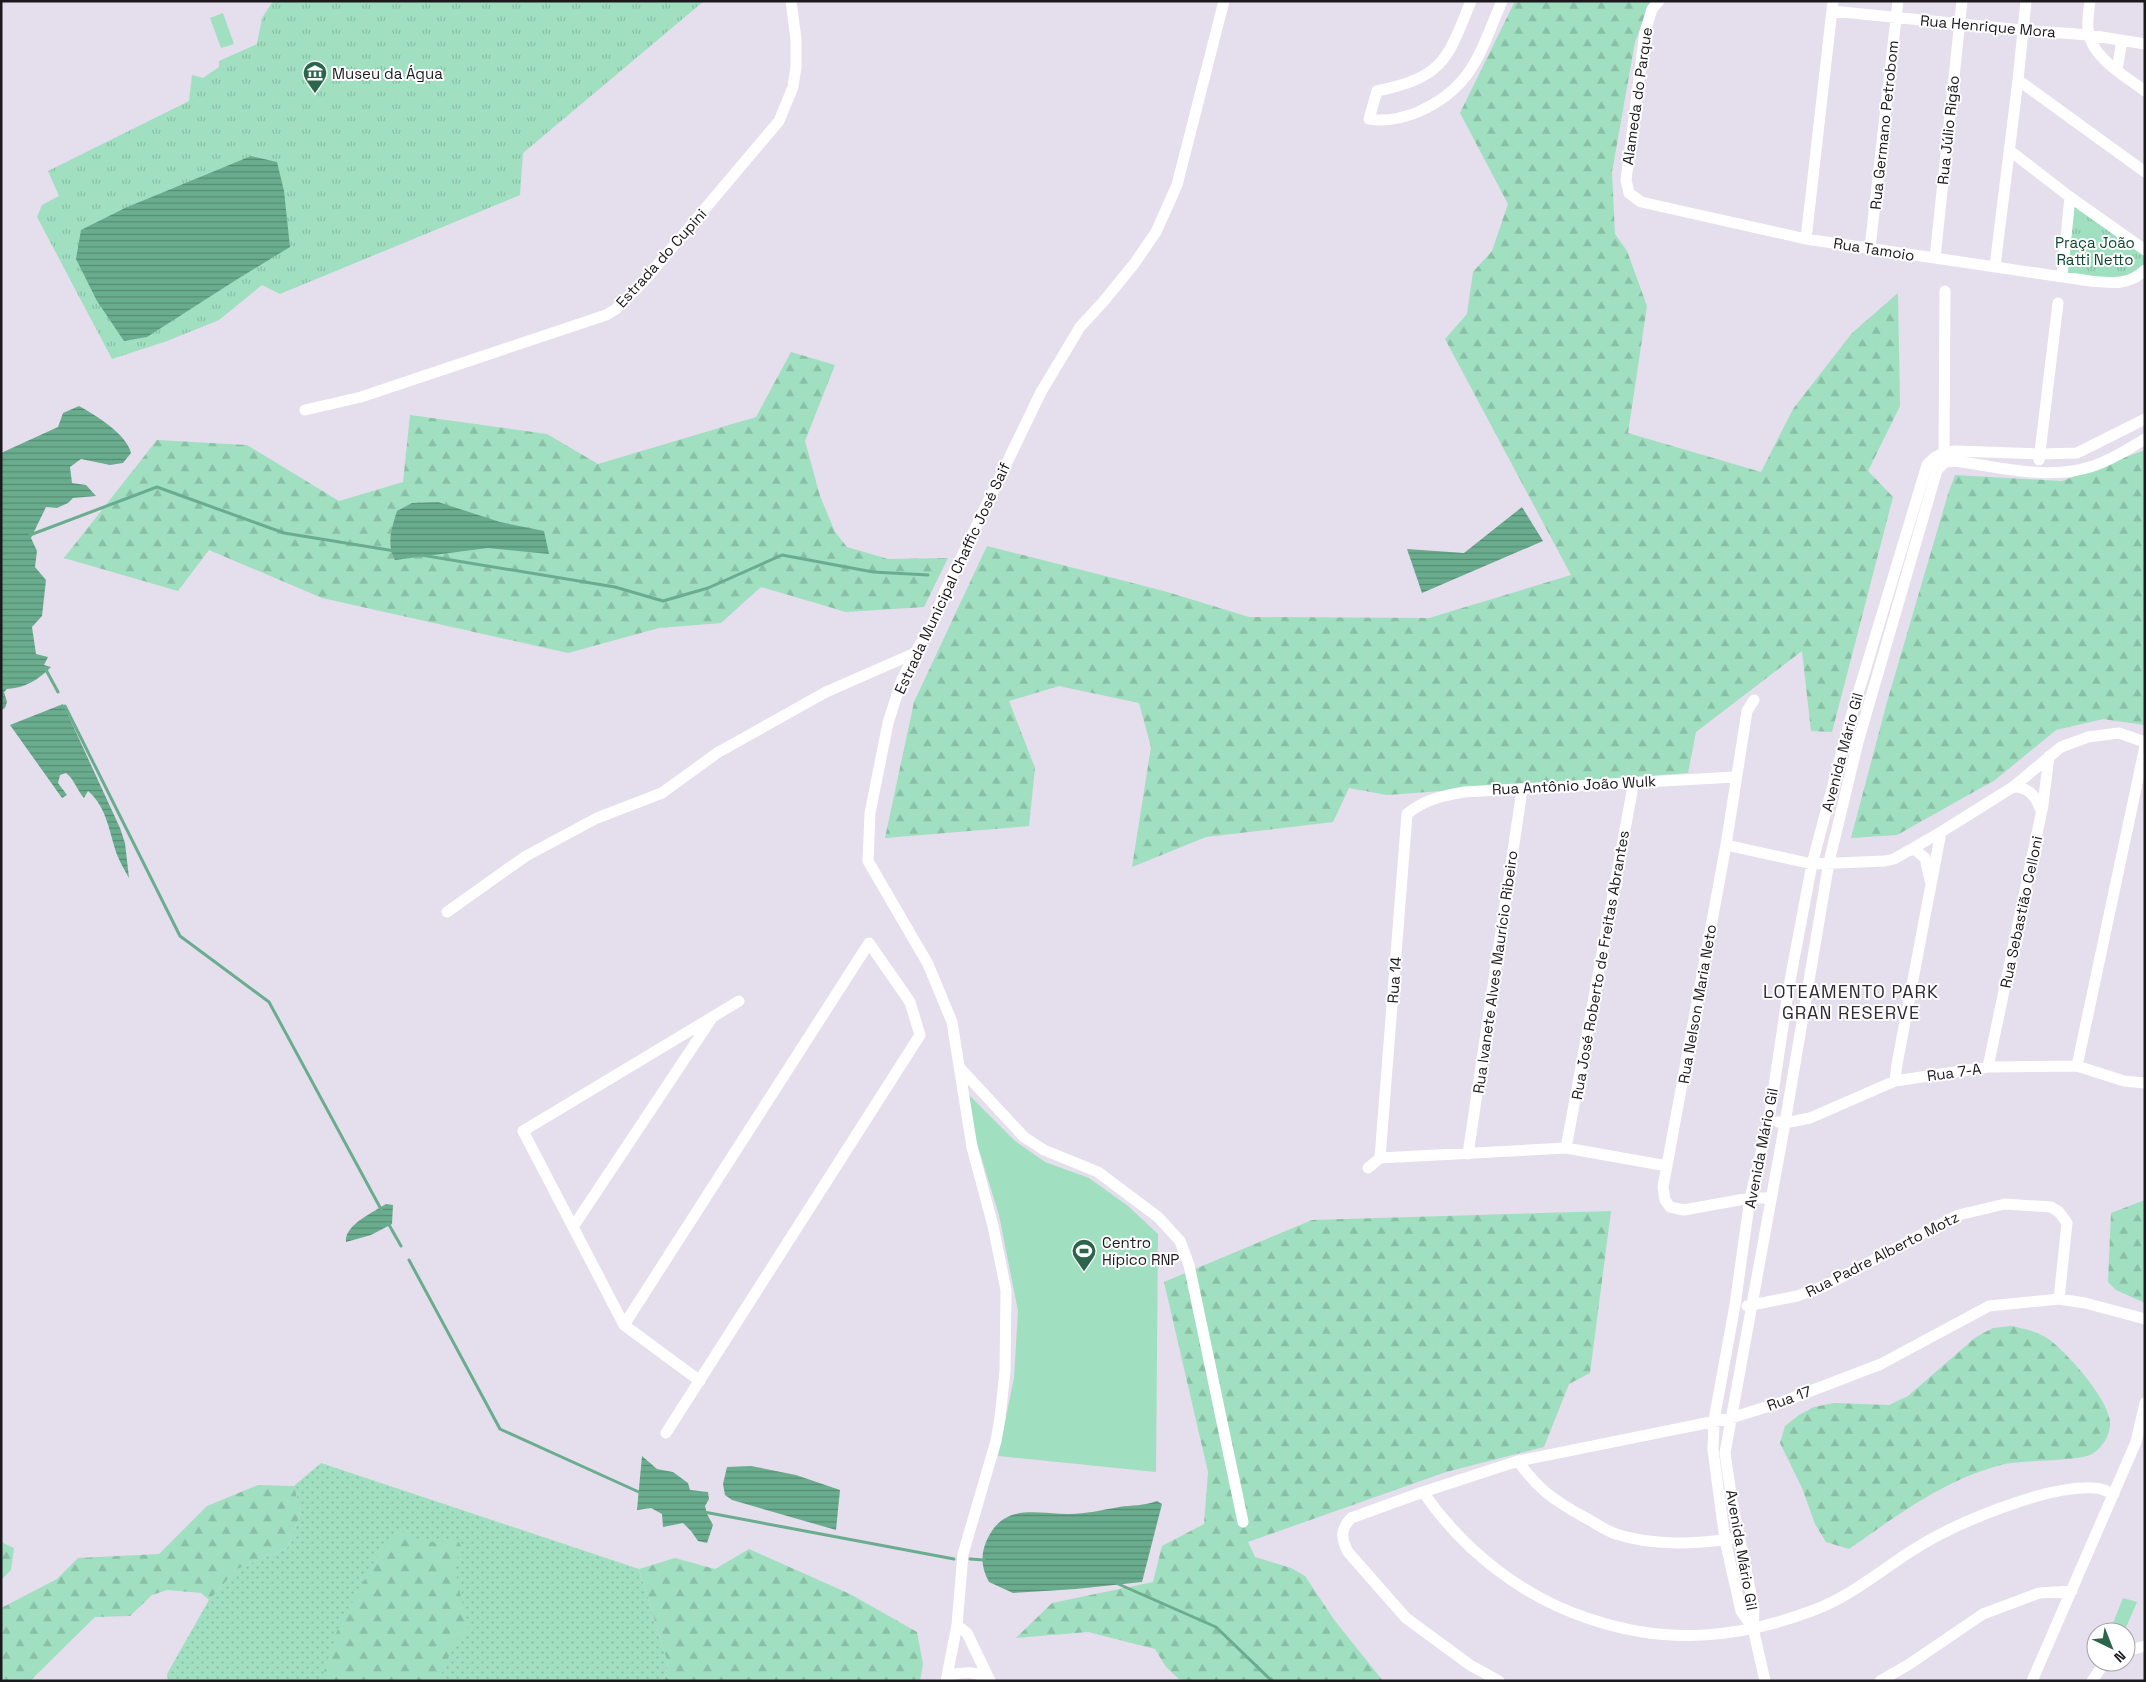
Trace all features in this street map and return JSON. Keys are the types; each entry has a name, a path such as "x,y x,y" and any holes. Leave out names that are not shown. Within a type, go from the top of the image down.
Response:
{"street":[{"name":"Estrada do Cupini","path":"305,410 362,397 606,315 616,309 644,281 779,122 790,96 796,67 796,39 792,1"},
{"name":"Estrada Municipal Chaffic José Saif","path":"947,1678 957,1625 963,1554 996,1441 1000,1418 1005,1371 1006,1290 993,1226 972,1148 952,1022 928,964 868,861 870,813 888,723 901,682 934,621 944,593 1041,392 1080,327 1134,264 1156,232 1177,186 1224,1"},
{"path":"1471,1 1451,50 1440,64 1419,80 1404,86 1377,91 1369,119 1392,120 1414,114 1448,95 1463,82 1474,66 1502,1"},
{"name":"Alameda do Parque","path":"1628,193 1626,180 1645,32 1652,9 1659,1"},
{"name":"Rua Germano Petrobom","path":"1870,248 1898,1"},
{"name":"Rua Júlio Rigão","path":"1935,258 1962,1"},
{"path":"1995,266 2026,1"},
{"path":"2090,1 2089,35 2095,49 2117,70 2145,91"},
{"path":"1806,239 1832,6"},
{"name":"Rua Henrique Mora","path":"1832,6 1896,17 2089,35 2145,44"},
{"path":"2117,70 2122,40"},
{"path":"2018,80 2145,172"},
{"path":"2009,150 2070,197 2145,250"},
{"name":"Rua Tamoio","path":"1628,193 1641,202 1806,239 2113,283 2134,279 2145,270"},
{"path":"2062,276 2070,197"},
{"path":"1943,457 1945,292"},
{"path":"2038,472 2058,303"},
{"path":"1943,457 1956,451 2040,454 2077,453 2145,419"},
{"path":"1943,457 1954,461 2038,472 2066,472 2093,466 2145,439"},
{"name":"Avenida Mário Gil","path":"1753,1628 1741,1611 1724,1540 1713,1450 1714,1420 1735,1305 1750,1198 1769,1120 1789,986 1812,864 1845,738 1887,619 1912,534 1943,457"},
{"name":"Avenida Mário Gil","path":"1753,1628 1754,1609 1732,1501 1725,1453 1830,862 1887,619"},
{"path":"447,912 535,851 597,818 662,792 717,753 826,692 915,653"},
{"name":"Rua Nelson Maria Neto","path":"1754,700 1747,711 1735,777 1726,845 1663,1187 1664,1200 1670,1207 1684,1210 1750,1198 1770,1198"},
{"path":"1726,845 1812,864 1894,859 2013,787 2061,746 2096,736 2119,733 2145,742"},
{"path":"1845,738 1858,742"},
{"path":"2077,1066 2145,746"},
{"name":"Rua Sebastião Celloni","path":"1988,1067 2041,812 2049,756"},
{"name":"Rua Antônio João Wulk","path":"1416,806 1435,797 1464,792 1522,790 1634,781 1735,777"},
{"name":"Rua José Roberto de Freitas Abrantes","path":"1566,1148 1634,781"},
{"path":"2013,787 2020,787 2033,794 2041,812"},
{"name":"Rua lvanete Alves Maurício Ribeiro","path":"1468,1154 1522,790"},
{"name":"Rua 14","path":"1380,1158 1405,833 1407,814 1416,806"},
{"path":"1896,1081 1897,1064 1941,832"},
{"path":"1907,851 1914,849 1925,858 1931,890"},
{"path":"624,1326 869,943 910,1002 920,1035 666,1433"},
{"path":"1789,986 1808,989"},
{"path":"700,1381 624,1326 523,1131 739,1001"},
{"path":"573,1227 714,1016"},
{"name":"Rua 7-A","path":"1769,1120 1785,1122 1810,1118 1896,1081 1988,1067 2077,1066 2124,1081 2145,1083"},
{"path":"960,1068 1024,1137 1044,1150 1098,1172 1158,1217 1180,1241 1188,1264 1243,1522"},
{"path":"1368,1168 1380,1158 1566,1148 1667,1166"},
{"name":"Rua Padre Alberto Motz","path":"1735,1305 1752,1306 1797,1296 1825,1286 1958,1215 2005,1204 2050,1207 2059,1212 2067,1223 2059,1298"},
{"name":"Rua 17","path":"1499,1681 1470,1666 1406,1618 1348,1552 1342,1539 1343,1527 1351,1518 1518,1461 1731,1418 1782,1402 1881,1364 1989,1306 2059,1298 2085,1302 2145,1319"},
{"path":"2032,1681 2136,1442 2145,1403"},
{"path":"1518,1461 1533,1482 1554,1501 1615,1534 1655,1542 1688,1544 1740,1537"},
{"path":"1423,1492 1433,1507 1480,1556 1519,1586 1567,1612 1615,1628 1668,1636 1722,1635 1814,1610 1879,1574 1912,1550 1948,1529 2026,1500 2059,1491 2096,1488 2114,1494"},
{"path":"1720,1502 1732,1501"},
{"path":"1880,1681 1983,1614 2039,1593 2072,1591"},
{"path":"957,1625 967,1634 990,1681"},
{"path":"1753,1628 1765,1681"},
{"path":"947,1678 970,1672 982,1674 990,1681"}],"green space":[{"name":"Museu da Água","path":"273,1 704,1 523,153 520,195 280,294 262,285 219,320 167,341 112,359 37,217 42,205 59,196 48,171 189,101 192,75 203,78 219,67 219,61 257,44 262,18"},
{"path":"1515,1 1651,1 1635,42 1612,172 1615,234 1627,251 1647,306 1628,433 1761,472 1793,409 1852,333 1898,293 1900,406 1868,471 1893,497 1832,732 1811,731 1802,651 1696,732 1688,773 1387,795 1349,788 1333,822 1206,837 1132,867 1151,747 1139,703 1059,686 1009,701 1035,768 1029,826 885,838 914,702 987,546 1164,591 1249,617 1429,618 1571,575 1445,339 1467,314 1473,272 1492,251 1508,204 1460,113"},
{"path":"223,13 234,44 221,48 210,18"},
{"name":"Praça João Ratti Netto","path":"2073,203 2145,252 2145,266 2123,280 2065,275"},
{"path":"791,352 835,365 805,441 820,496 835,532 847,547 888,559 948,558 924,607 846,612 761,587 721,623 659,628 568,653 322,598 209,550 178,591 64,558 157,440 247,445 339,501 403,482 410,415 547,434 598,464 756,417"},
{"path":"2145,450 2145,725 2103,719 2056,730 1995,780 1897,835 1851,838 1887,702 1955,475 2062,481"},
{"name":"Centro Hípico RNP","path":"969,1095 1015,1141 1045,1162 1089,1178 1128,1206 1158,1234 1156,1472 998,1456 1014,1378 1018,1311 999,1215 975,1137"},
{"path":"2145,1200 2145,1303 2116,1290 2108,1282 2111,1213"},
{"path":"1611,1211 1590,1373 1569,1384 1544,1447 1446,1472 1248,1542 1255,1557 1291,1568 1305,1576 1335,1621 1383,1681 1181,1681 1166,1667 1155,1649 1088,1632 1016,1638 1052,1603 1153,1582 1162,1546 1204,1524 1208,1472 1164,1282 1312,1220"},
{"path":"2012,1326 2047,1338 2087,1378 2104,1404 2109,1416 2109,1430 2101,1446 2092,1454 2077,1458 2005,1464 1983,1470 1963,1478 1923,1499 1849,1549 1826,1542 1815,1524 1802,1488 1780,1443 1785,1426 1799,1415 1814,1407 1834,1403 1889,1405 1908,1396 1976,1337 1993,1328"},
{"path":"321,1463 639,1569 668,1664 664,1681 168,1681 167,1674 209,1600 237,1569 287,1548 301,1513 294,1486"},
{"path":"258,1485 294,1486 301,1513 287,1548 237,1569 209,1600 201,1593 167,1590 152,1595 130,1616 95,1617 30,1681 1,1681 1,1608 57,1579 78,1558 159,1554 207,1506"},
{"path":"402,1531 408,1536 421,1541 442,1542 457,1539 462,1548 454,1567 469,1631 455,1640 439,1681 321,1681 337,1631 379,1553"},
{"path":"1,1542 14,1548 11,1570 1,1580"},
{"path":"749,1549 850,1594 917,1632 923,1664 920,1681 664,1681 668,1664 639,1569 675,1558 715,1569"},
{"path":"2123,1598 2137,1602 2128,1622 2113,1622"}],"shaded area":[{"path":"251,156 277,162 284,191 290,247 147,337 124,341 97,301 76,259 81,230 125,208"},
{"path":"79,406 117,432 131,453 123,463 110,465 81,459 70,467 72,483 86,485 96,496 73,498 68,503 57,508 46,507 31,538 37,551 35,567 46,580 42,616 32,627 36,654 48,657 44,665 51,667 31,682 20,687 7,689 4,692 7,702 5,708 1,710 1,453 58,427 63,413"},
{"path":"438,502 500,522 544,531 549,554 488,548 395,560 390,542 397,511 412,503"},
{"path":"1522,507 1543,541 1422,593 1407,549 1464,553"},
{"path":"63,704 120,828 125,843 129,878 118,857 104,813 95,798 88,791 84,798 66,773 60,775 58,783 67,795 62,798 10,725"},
{"path":"386,1204 393,1205 392,1224 371,1235 346,1242 350,1230 355,1225"},
{"path":"642,1456 657,1469 673,1472 688,1483 690,1490 708,1492 709,1499 705,1506 713,1525 707,1543 698,1541 683,1523 663,1527 662,1514 651,1508 637,1510"},
{"path":"751,1466 796,1475 840,1490 836,1530 732,1500 725,1495 723,1484 727,1467"},
{"path":"1157,1501 1162,1504 1142,1582 1013,1593 989,1582 983,1568 984,1547 993,1529 1001,1521 1011,1516 1032,1512 1069,1514 1094,1512 1143,1505"}],"waterway":[{"path":"30,535 157,487 284,533 395,551"},
{"path":"421,555 615,587 663,601 708,588 782,555 873,572 928,575"},
{"path":"45,668 58,692"},
{"path":"65,706 180,936 269,1002 382,1211"},
{"path":"388,1223 401,1246"},
{"path":"409,1260 500,1429 641,1493"},
{"path":"704,1512 954,1559"},
{"path":"970,1559 984,1560"},
{"path":"1116,1583 1216,1627 1272,1681"}],"place":[{"name":"Museu da Água","path":"315,94"},
{"name":"Centro Hípico RNP","path":"1084,1272"}],"district":[{"name":"LOTEAMENTO PARK GRAN RESERVE","path":"1851,1001"}]}
